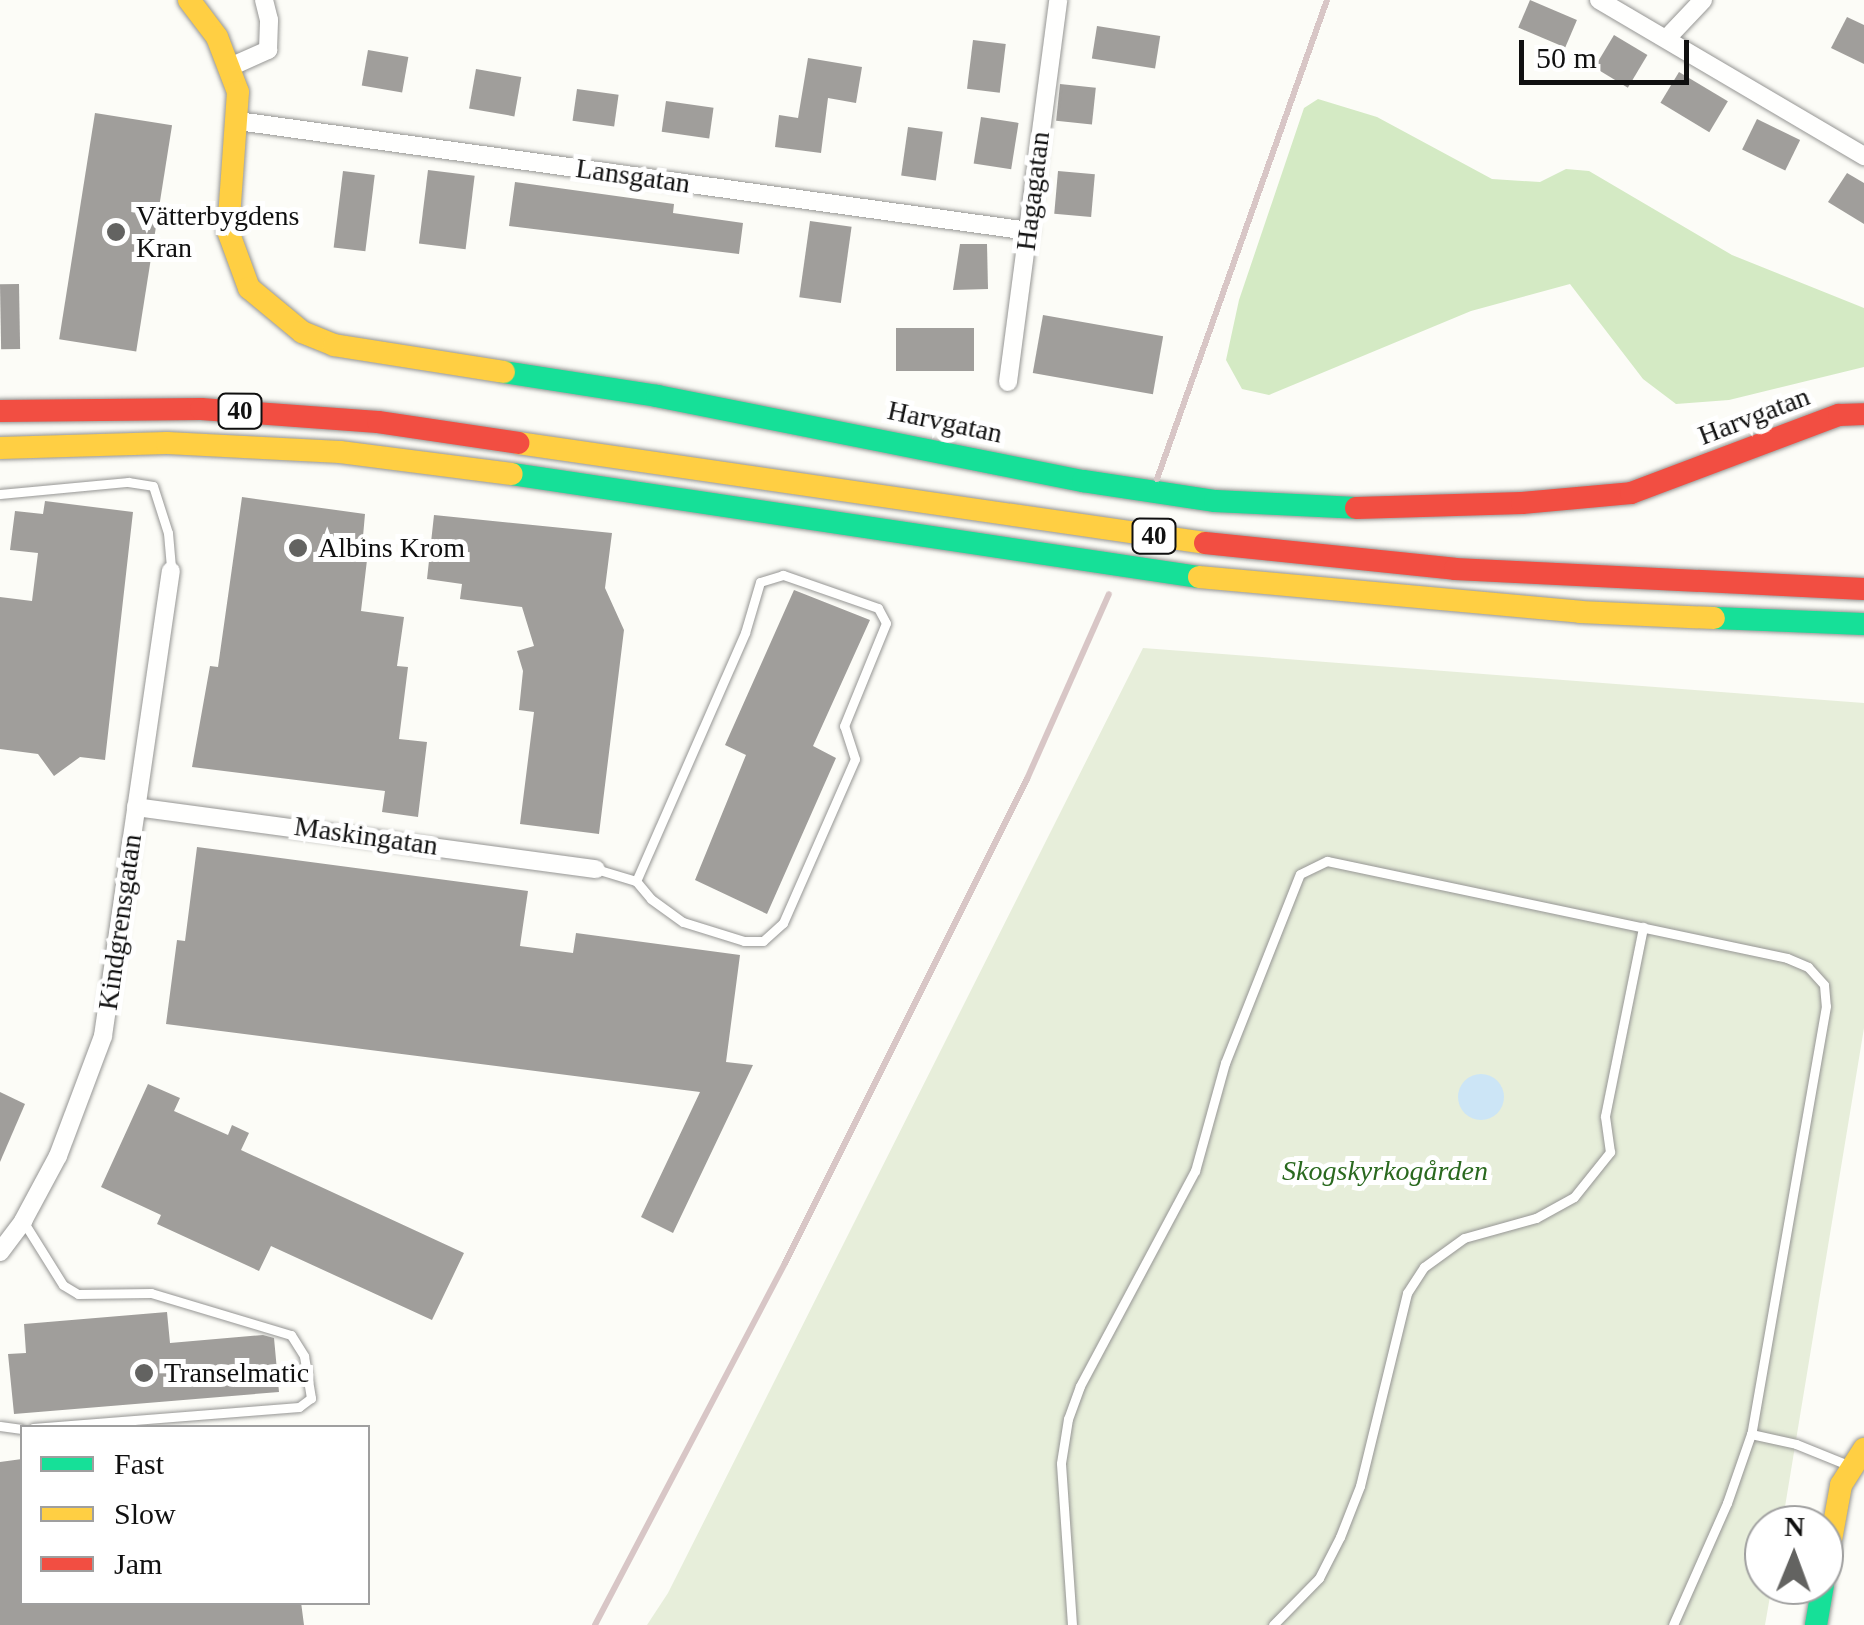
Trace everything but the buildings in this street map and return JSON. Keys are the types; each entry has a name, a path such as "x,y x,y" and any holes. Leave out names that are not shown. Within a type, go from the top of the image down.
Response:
{"main road":[{"name":"Harvgatan","path":"189,0 218,36 238,92 228,231 249,288 302,332 369,353 657,396 1102,484 1215,500 1354,508 1522,503 1631,494 1839,416 1864,414"},
{"name":"40","path":"0,411 201,409 378,422 1290,553 1455,568 1864,589"},
{"name":"40","path":"0,448 167,443 340,452 597,485 1159,572 1274,585 1580,612 1864,624"},
{"path":"1837,1505 1841,1486 1857,1458"}],"street":[{"path":"230,66 268,50 269,20 264,0"},
{"name":"Hagagatan","path":"1008,382 1058,0"},
{"path":"1599,0 1668,37 1864,156"},
{"path":"1668,37 1704,0"},
{"name":"Lansgatan","path":"238,121 1028,231"},
{"name":"Kindgrensgatan","path":"0,1252 23,1221 58,1156 103,1036 172,571"},
{"name":"Maskingatan","path":"136,806 596,870"}],"lane":[{"path":"0,494 128,482 153,486 168,532 172,571"},
{"path":"596,870 636,881 651,899 683,922 744,941 762,941 783,923 855,759 844,726 886,623 878,608 783,574 760,582 745,633 636,881"},
{"path":"1072,1625 1061,1463 1068,1420 1080,1386 1195,1171 1225,1062 1300,874 1326,861 1787,958 1808,967 1824,985 1823,1025 1751,1434 1727,1503 1672,1625"},
{"path":"1273,1625 1319,1578 1340,1537 1360,1486 1408,1293 1424,1267 1464,1238 1536,1218 1574,1197 1597,1174 1610,1152 1605,1116 1643,926"},
{"path":"23,1221 64,1285 78,1294 150,1293 291,1335 304,1356 311,1398 300,1407 71,1425"},
{"path":"1751,1434 1857,1458"}],"green space":[{"path":"1318,99 1377,117 1492,179 1540,182 1566,169 1589,171 1732,255 1864,308 1864,367 1729,400 1676,404 1643,379 1570,284 1471,311 1269,395 1242,389 1226,360 1239,300 1304,108"},
{"name":"Skogskyrkogården","path":"1143,648 1864,703 1864,1028 1785,1505 1744,1505 1744,1605 1768,1605 1765,1625 647,1625 668,1593"}],"water":[{"path":"1481,1074 1498,1080 1504,1097 1498,1114 1481,1120 1464,1114 1458,1097 1464,1080"}],"railway":[{"path":"1157,479 1327,0"},
{"path":"595,1625 785,1263 1027,779 1109,594"}],"traffic: fast":[{"path":"504,372 657,396 1083,481 1215,501 1356,508"},
{"path":"512,474 1199,577"},
{"path":"1714,618 1864,624"},
{"path":"1816,1625 1820,1605"}],"traffic: slow":[{"path":"189,0 217,37 238,92 228,231 249,288 302,332 334,345 504,372"},
{"path":"0,448 167,443 340,452 512,474"},
{"path":"518,443 1205,543"},
{"path":"1199,577 1580,612 1714,618"},
{"path":"1837,1505 1841,1485 1864,1449"}],"traffic: jam":[{"path":"0,411 201,409 378,422 518,443"},
{"path":"1356,508 1522,503 1631,493 1839,415 1864,414"},
{"path":"1205,543 1455,569 1864,589"}],"place":[{"name":"Vätterbygdens Kran","path":"116,232"},
{"name":"Albins Krom","path":"298,548"},
{"name":"Transelmatic","path":"144,1373"}]}
